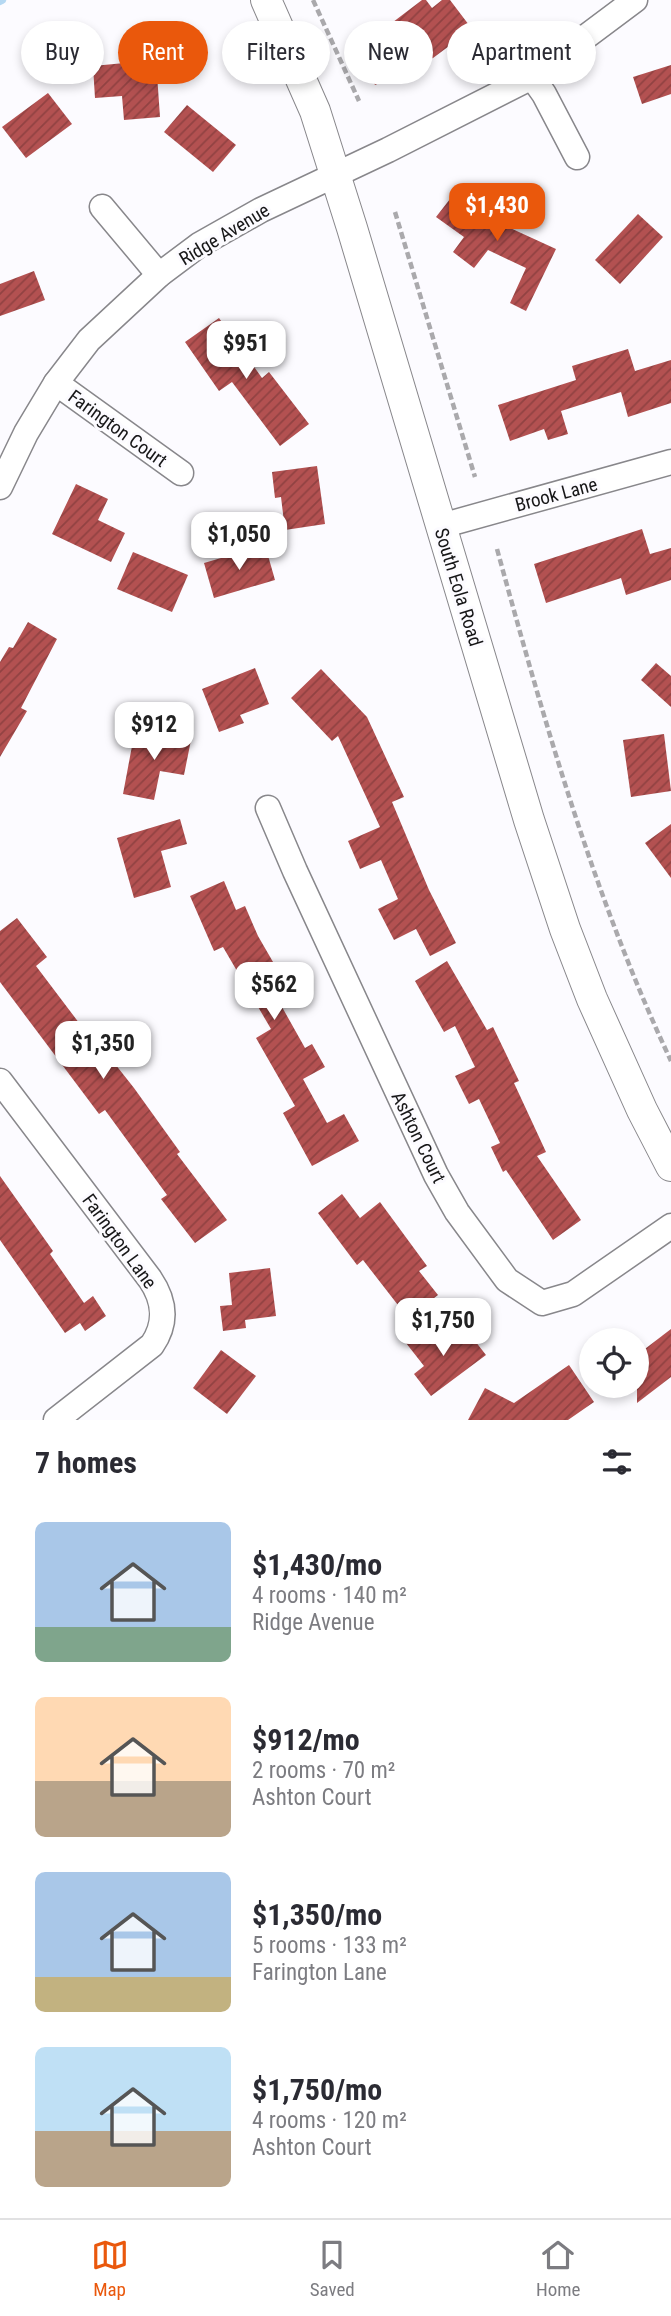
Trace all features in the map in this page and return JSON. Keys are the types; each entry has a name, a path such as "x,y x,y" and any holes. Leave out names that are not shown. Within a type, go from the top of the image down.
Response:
{"street":[{"name":"South Eola Road","path":"266,0 315,111 529,820 565,929 642,1110 671,1166"},
{"name":"Ridge Avenue","path":"596,30 635,0"},
{"name":"Ridge Avenue","path":"0,487 26,433 56,383 89,340 159,275 199,245 261,210 520,84"},
{"path":"537,84 577,157"},
{"path":"102,207 159,275"},
{"name":"Farington Court","path":"56,383 181,473"},
{"name":"Brook Lane","path":"442,526 671,462"},
{"name":"Ashton Court","path":"268,808 436,1175 457,1212 507,1280 542,1303 573,1294 671,1226"},
{"name":"Farington Lane","path":"0,1081 150,1279 161,1301 162,1323 152,1345 56,1420"}],"path":[{"path":"313,0 359,101"},
{"path":"395,212 475,477"},
{"path":"497,550 564,784 597,884 642,999 671,1061"}],"building":[{"path":"422,0 426,0 432,8 442,0 450,0 466,21 447,21 447,48 433,58 433,21 394,21"},
{"path":"118,64 118,84 158,84 160,117 124,120 122,96 95,98 94,84 104,84 104,65"},
{"path":"671,65 671,94 642,104 633,77"},
{"path":"48,93 72,124 26,158 2,127"},
{"path":"187,105 236,145 213,172 164,132"},
{"path":"457,190 484,211 490,202 512,218 506,226 556,249 526,311 510,303 526,268 488,250 474,268 453,252 464,237 436,217"},
{"path":"638,214 663,237 620,284 595,260"},
{"path":"34,271 45,300 0,316 0,284"},
{"path":"219,318 262,378 269,372 309,424 280,446 232,382 219,391 185,342"},
{"path":"628,349 635,371 671,360 671,403 628,417 621,392 561,411 568,434 548,440 544,429 510,441 498,405 576,380 572,366"},
{"path":"317,466 325,524 285,530 281,497 275,498 272,472"},
{"path":"76,484 108,499 98,520 125,533 111,562 52,534"},
{"path":"642,529 650,554 671,548 671,580 626,595 621,578 546,603 534,564"},
{"path":"265,545 275,580 214,598 204,563"},
{"path":"133,552 188,575 172,612 117,589"},
{"path":"28,622 57,639 21,708 27,711 0,757 0,662 9,647 13,648"},
{"path":"656,663 671,676 671,707 641,680"},
{"path":"255,668 269,704 240,715 244,723 219,732 202,689"},
{"path":"321,669 367,717 404,797 392,802 429,890 456,943 430,956 416,929 394,940 378,909 398,899 381,860 360,869 348,841 380,827 338,736 332,741 291,698"},
{"path":"135,730 191,740 184,775 160,771 154,800 123,794"},
{"path":"664,734 671,791 631,797 623,740"},
{"path":"180,819 187,844 161,851 171,887 134,898 117,838"},
{"path":"671,824 671,878 645,843"},
{"path":"224,881 236,910 245,906 258,936 295,1000 282,1007 305,1048 312,1044 325,1067 303,1079 327,1123 344,1114 359,1141 312,1166 283,1113 295,1106 256,1038 271,1029 223,947 214,951 190,896"},
{"path":"17,918 47,957 36,966 101,1052 104,1050 134,1088 180,1152 177,1154 227,1220 195,1243 161,1199 167,1195 105,1110 99,1114 0,982 0,931"},
{"path":"447,961 487,1030 493,1027 519,1081 514,1083 546,1152 537,1156 581,1220 553,1240 506,1170 503,1172 491,1147 500,1143 479,1099 469,1104 455,1076 475,1067 455,1026 444,1032 415,981"},
{"path":"0,1176 53,1251 50,1254 84,1303 93,1296 106,1316 85,1331 80,1323 65,1333 0,1240"},
{"path":"342,1194 360,1218 380,1202 427,1266 419,1271 438,1295 408,1318 363,1260 357,1265 318,1213"},
{"path":"270,1268 276,1316 245,1320 246,1328 223,1331 220,1306 232,1305 229,1273"},
{"path":"433,1323 450,1345 468,1332 486,1355 431,1396 414,1374 424,1366 406,1343"},
{"path":"671,1329 671,1377 649,1394 649,1346"},
{"path":"221,1350 256,1376 227,1414 193,1388"},
{"path":"569,1365 579,1380 579,1398 591,1398 594,1402 568,1420 468,1420 485,1388 514,1403"}]}
